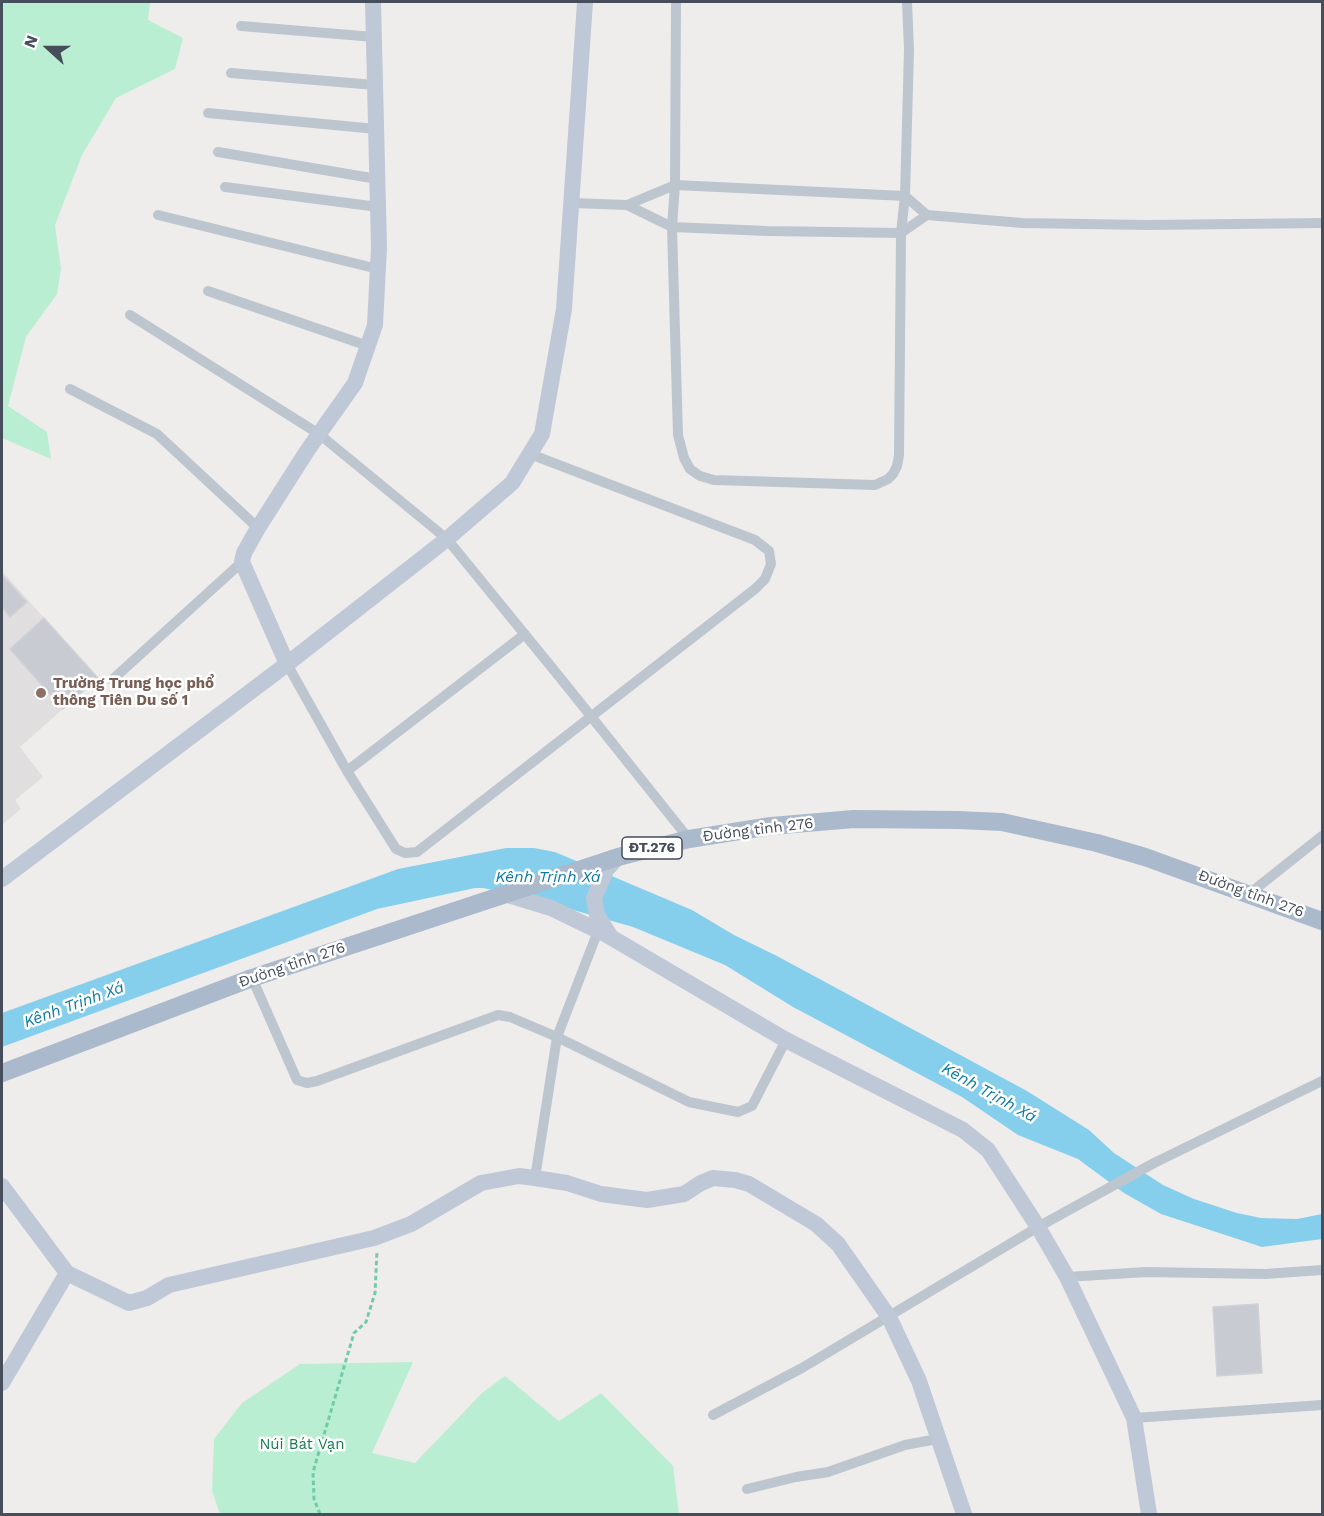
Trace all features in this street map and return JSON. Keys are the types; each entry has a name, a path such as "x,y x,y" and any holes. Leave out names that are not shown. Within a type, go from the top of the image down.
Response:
{"main road":[{"path":"287,664 242,562 244,553 258,528 355,383 375,325 378,207 373,2"},
{"path":"2,879 287,664 447,539 512,483 542,434 564,309 585,2"},
{"name":"Đường tỉnh 276","path":"2,1073 252,978 618,857 689,839 771,826 854,819 1002,822 1107,846 1176,867 1323,921"},
{"path":"605,934 597,915 594,898 601,878 618,857"},
{"path":"505,894 551,908 605,934 786,1040 963,1130 988,1150 999,1163 1067,1277 1134,1418 1149,1515"},
{"path":"2,1186 67,1273 129,1303 147,1298 169,1285 377,1237 411,1224 481,1183 519,1176 567,1183 601,1194 647,1200 684,1194 713,1178 749,1184 808,1219 838,1245 889,1317 919,1381 964,1515"},
{"path":"2,1383 67,1273"}],"street":[{"path":"676,2 675,185 672,227 680,449 690,469 700,476 714,480 875,485 888,480 897,466 899,455 901,233 905,196 909,50 907,2"},
{"path":"241,26 374,37"},
{"path":"231,73 375,85"},
{"path":"208,113 376,129"},
{"path":"218,152 377,179"},
{"path":"627,205 675,185 905,196 927,215 1034,223 1149,225 1323,223"},
{"path":"225,187 378,207"},
{"path":"572,203 627,205 672,227 768,231 901,233 927,215"},
{"path":"158,215 378,269"},
{"path":"208,291 368,346"},
{"path":"130,315 319,434 447,539 689,839"},
{"path":"70,389 157,434 258,528"},
{"path":"287,664 347,771 396,849 405,853 417,852 765,579 771,564 769,551 755,540 530,454"},
{"path":"112,680 242,562"},
{"path":"347,771 525,634"},
{"path":"1249,894 1323,836"},
{"path":"536,1178 557,1037 605,934"},
{"path":"252,978 297,1080 308,1083 498,1015 510,1017 557,1037 688,1102 738,1112 752,1106 786,1040"},
{"path":"712,1415 802,1368 1038,1227 1154,1163 1323,1081"},
{"path":"1067,1277 1146,1272 1265,1274 1323,1270"},
{"path":"1134,1418 1323,1405"},
{"path":"747,1489 828,1472 906,1445 937,1440"}],"path":[{"path":"320,1515 314,1499 313,1472 351,1341 354,1333 366,1322 372,1302 378,1260 377,1237"}],"shaded area":[{"name":"Trường Trung học phổ thông Tiên Du số 1","path":"2,571 98,678 20,747 43,777 15,800 21,809 2,825"}],"green space":[{"path":"2,2 150,2 148,20 183,38 175,69 116,98 82,155 55,225 61,269 57,294 26,337 8,406 47,432 51,459 2,438"},
{"name":"Núi Bát Vạn","path":"413,1362 372,1453 415,1463 482,1393 505,1376 559,1421 601,1393 673,1466 679,1514 220,1514 212,1491 214,1439 242,1403 300,1364"}],"water":[{"name":"Kênh Trịnh Xá","path":"506,848 534,848 555,852 692,910 734,935 1027,1091 1089,1130 1114,1153 1163,1185 1194,1199 1261,1218 1297,1219 1322,1214 1322,1239 1262,1247 1161,1214 1124,1193 1078,1159 1018,1135 962,1097 793,1007 725,965 633,927 535,899 483,888 377,909 2,1047 2,1013 398,869"}],"building":[{"path":"2,575 27,602 10,617 2,607"},
{"path":"44,618 98,678 63,709 10,649"},
{"path":"1258,1304 1262,1373 1217,1376 1213,1307"}],"place":[{"name":"Trường Trung học phổ thông Tiên Du số 1","path":"41,693"}]}
